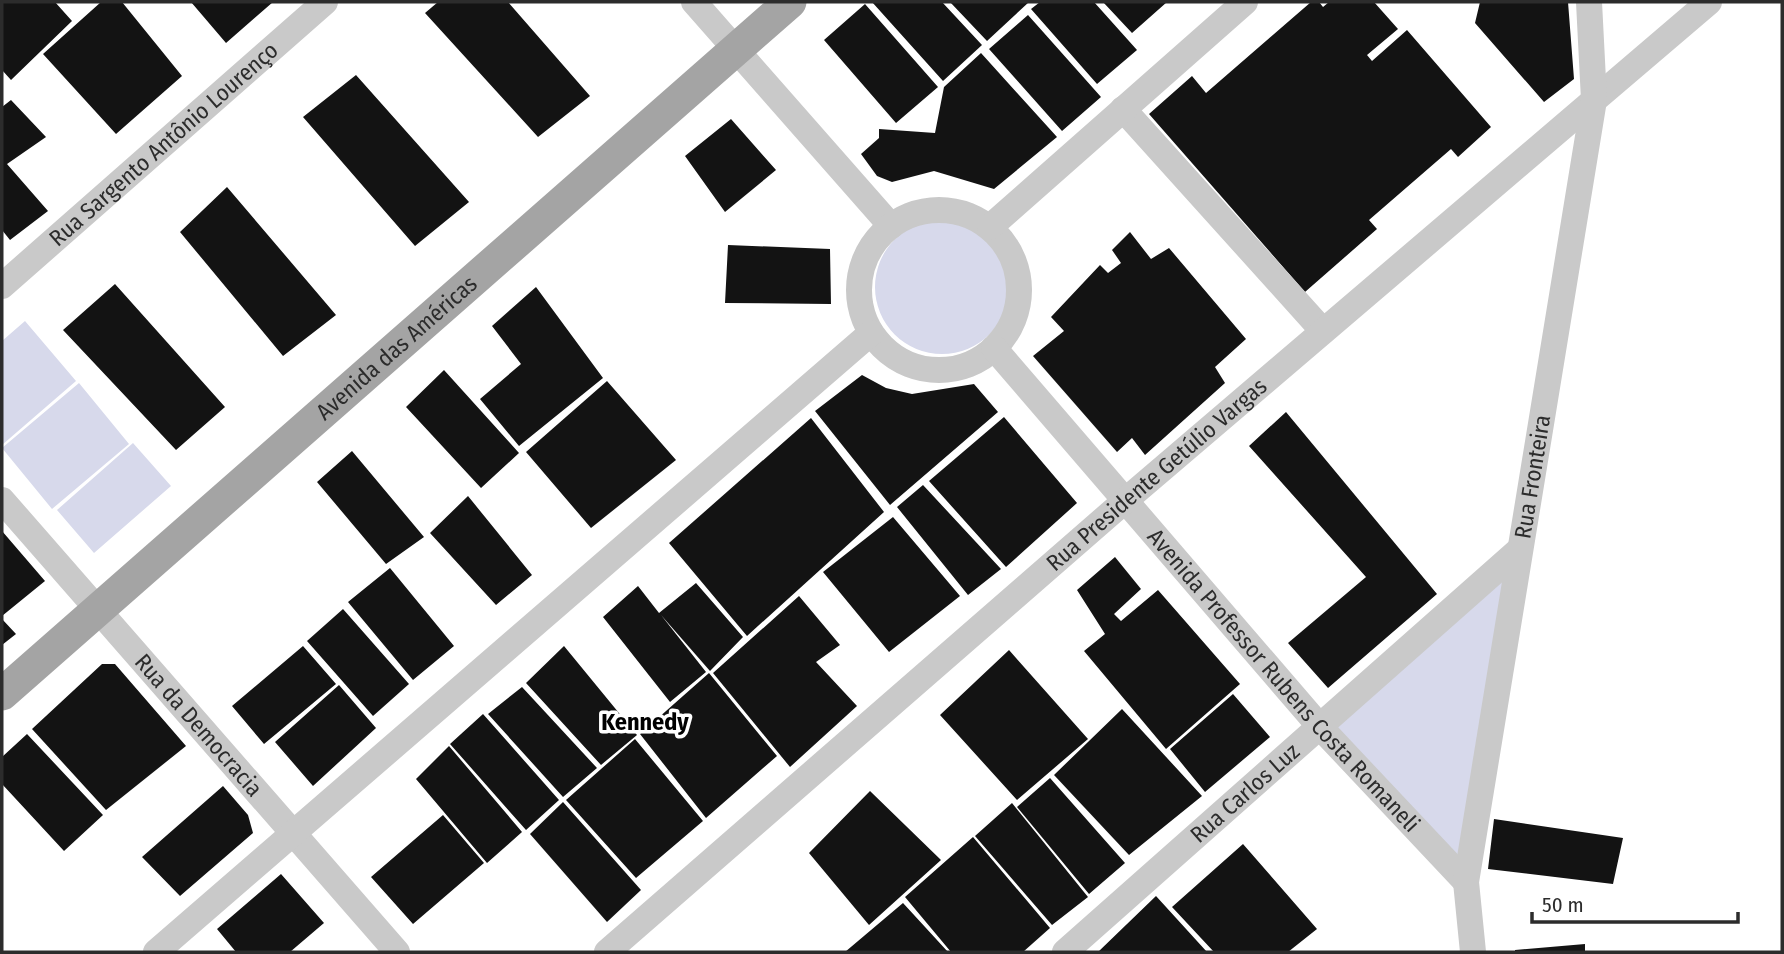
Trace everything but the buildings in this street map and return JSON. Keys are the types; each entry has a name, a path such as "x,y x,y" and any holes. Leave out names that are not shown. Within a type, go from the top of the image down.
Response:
{"main road":[{"name":"Avenida das Américas","path":"2,694 790,2"}],"street":[{"name":"Rua Sargento Antônio Lourenço","path":"2,286 326,2"},
{"path":"694,2 891,226"},
{"path":"990,227 1245,2"},
{"name":"Rua Fronteira","path":"1472,952 1466,882 1594,100 1589,2"},
{"name":"Rua Presidente Getúlio Vargas","path":"607,952 1127,499 1709,2"},
{"path":"1123,109 1323,331"},
{"path":"940,209 967,214 990,227 1008,247 1018,272 1019,300 1011,326 994,348 975,362 953,369 929,370 906,363 886,351 871,333 861,311 859,288 863,264 874,243 891,226 914,213 940,209"},
{"path":"156,952 871,333"},
{"name":"Avenida Professor Rubens Costa Romaneli","path":"994,348 1127,499 1321,728 1466,882"},
{"name":"Rua da Democracia","path":"2,500 397,952"},
{"name":"Rua Carlos Luz","path":"1065,952 1519,550"}],"shaded area":[{"path":"942,220 968,225 990,239 1004,261 1009,287 1004,313 990,335 968,349 942,354 916,349 894,335 880,313 875,287 880,261 894,239 916,225"},
{"path":"25,321 76,381 2,445 2,341"},
{"path":"79,383 129,444 52,509 2,448"},
{"path":"133,443 171,486 94,553 57,510"},
{"path":"1519,550 1466,882 1321,728"}],"district":[{"name":"Kennedy","path":"645,722"}]}
